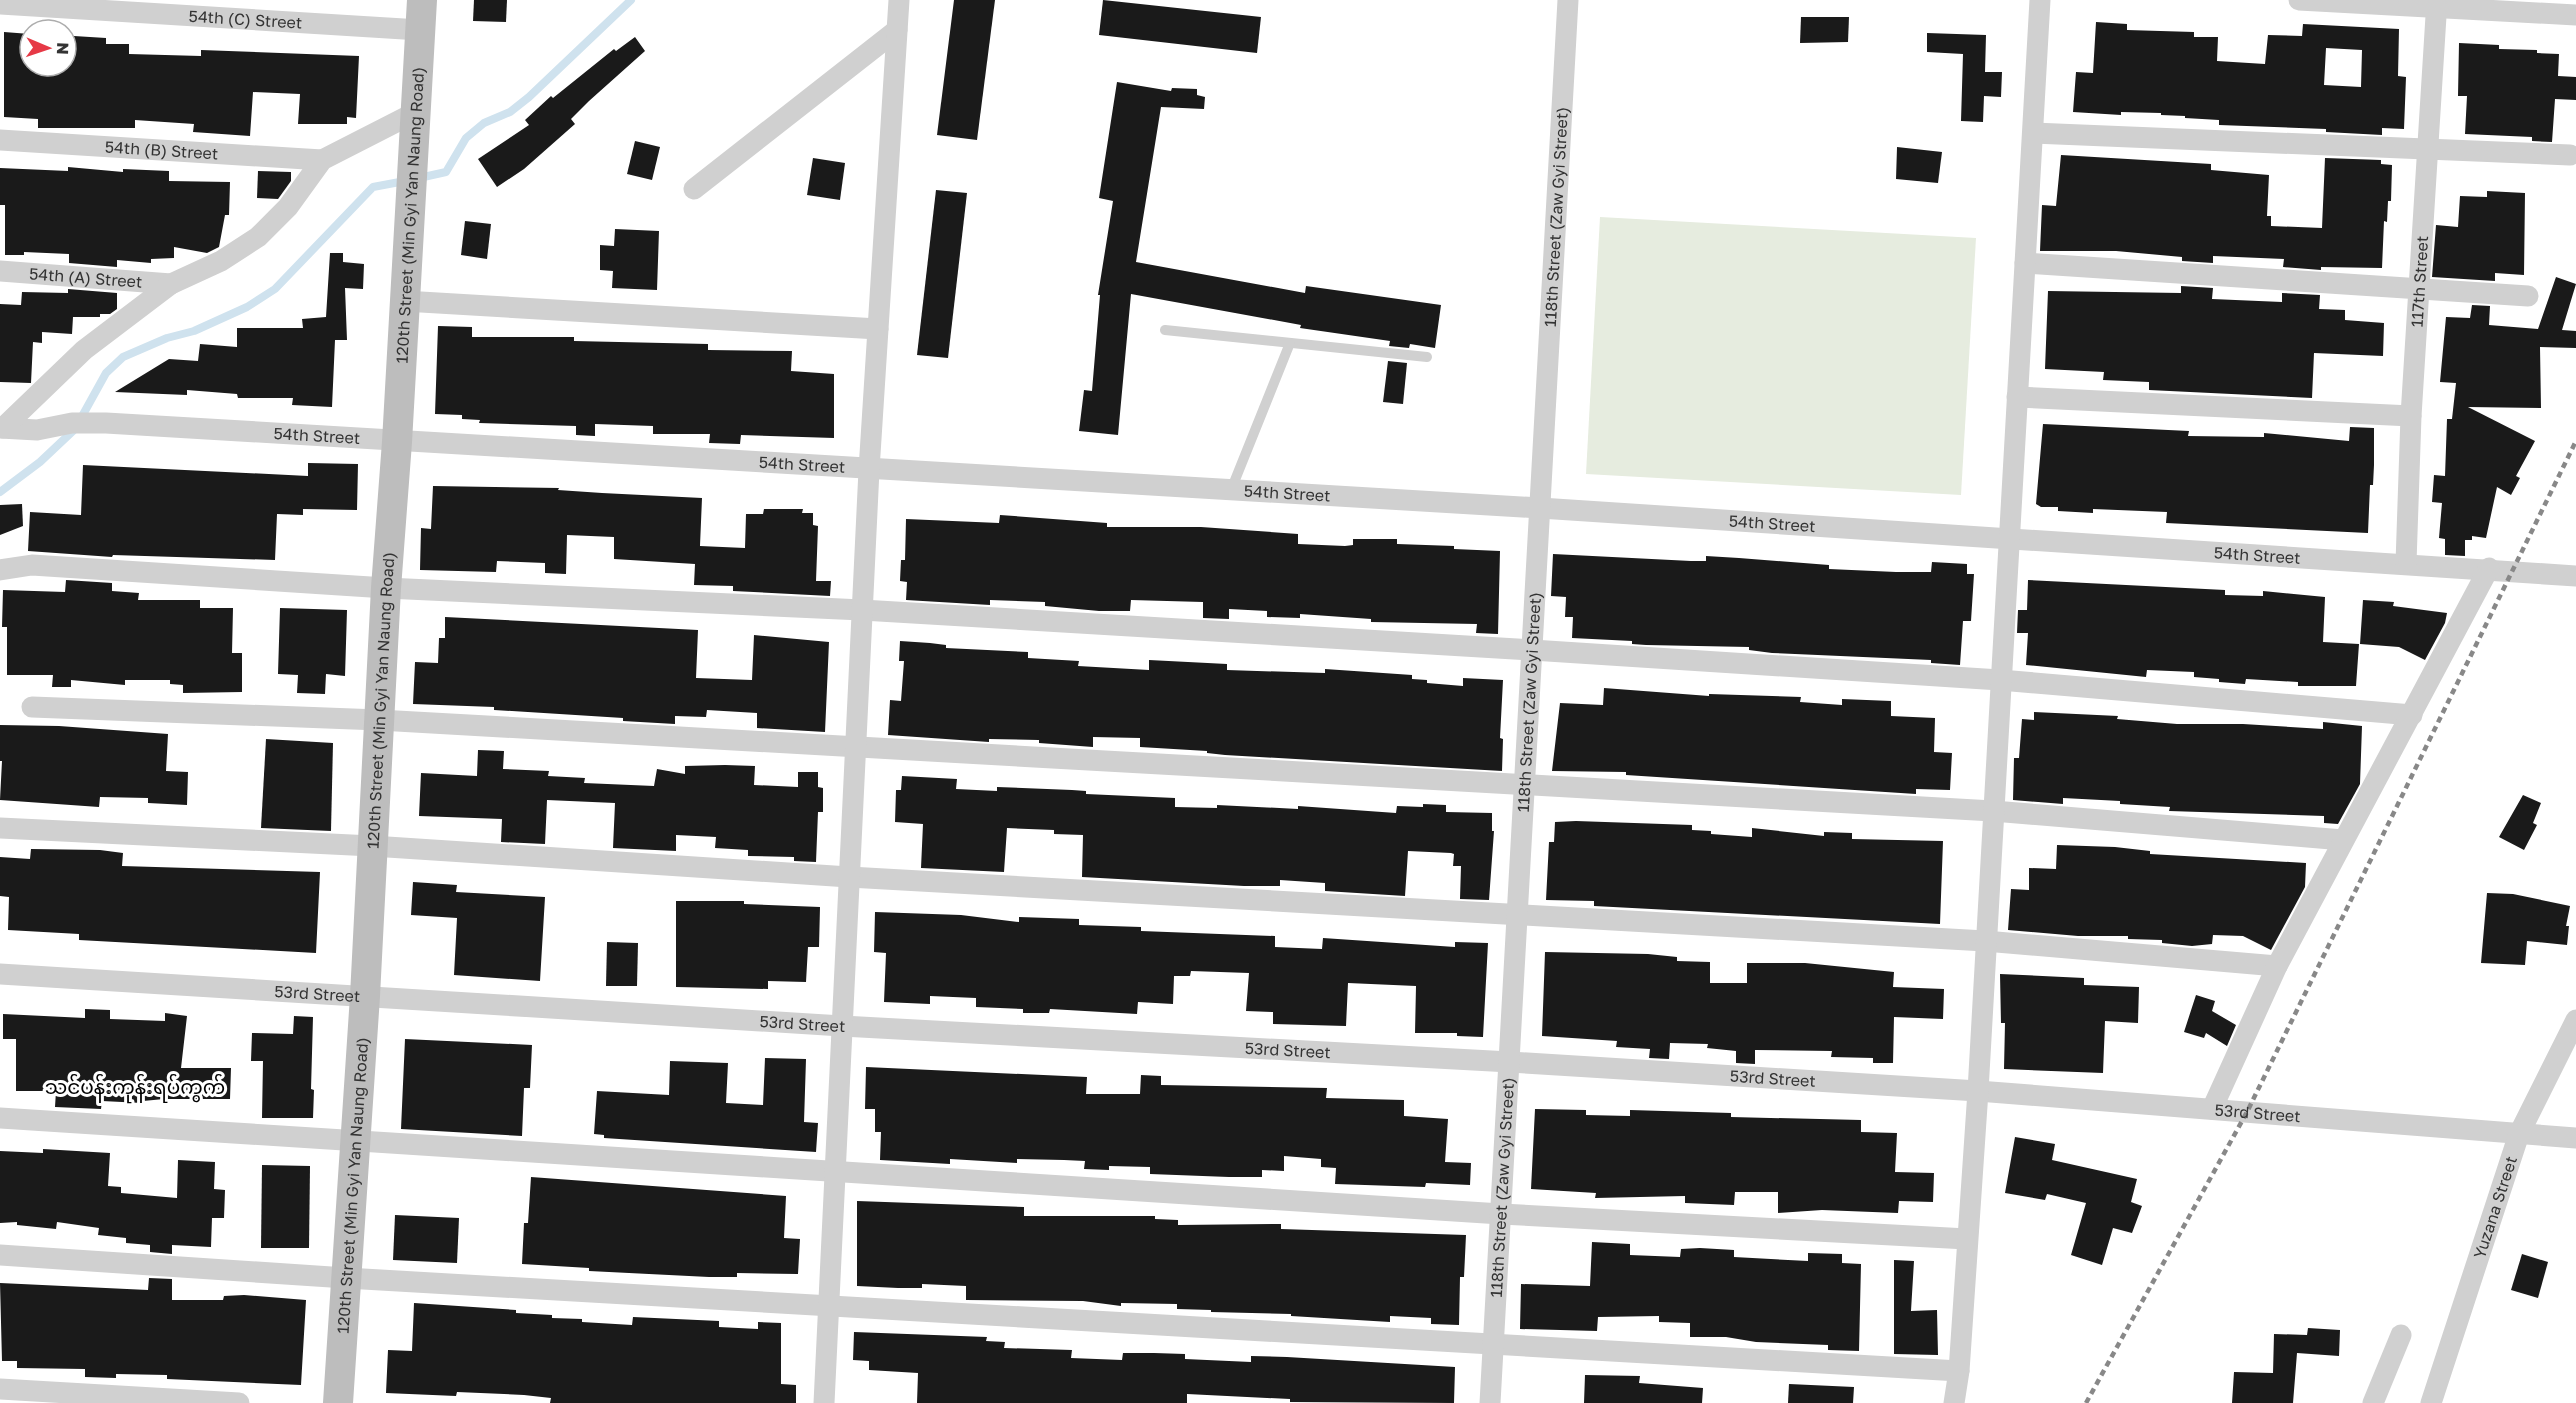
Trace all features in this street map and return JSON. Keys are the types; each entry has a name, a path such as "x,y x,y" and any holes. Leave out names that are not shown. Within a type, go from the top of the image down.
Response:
{"main road":[{"name":"120th Street (Min Gyi Yan Naung Road)","path":"338,1403 365,996 386,588 397,442 409,193 422,0"}],"street":[{"path":"824,1403 869,470 899,0"},
{"name":"118th Street (Zaw Gyi Street)","path":"1490,1403 1568,0"},
{"path":"1954,1403 1959,1371 1978,1091 2040,0"},
{"path":"2298,0 2437,4 2576,15"},
{"name":"54th (C) Street","path":"0,4 420,30"},
{"name":"117th Street","path":"2406,563 2411,416 2426,147 2437,4"},
{"path":"694,189 897,30"},
{"path":"2,428 84,350 171,284 213,265 258,237 288,207 322,160 414,127"},
{"path":"2033,133 2426,147 2570,155"},
{"name":"54th (B) Street","path":"0,140 322,160"},
{"path":"2025,263 2528,296"},
{"name":"54th (A) Street","path":"0,271 171,284"},
{"path":"404,301 878,329"},
{"path":"2017,397 2411,416"},
{"name":"54th Street","path":"2,428 37,430 72,423 106,423 1540,508 2489,568 2576,576"},
{"path":"0,570 32,565 386,588 862,610 1532,650 2000,680 2412,715"},
{"path":"2212,1109 2277,966 2489,568"},
{"path":"32,707 379,720 1525,784 1993,811 2343,840"},
{"path":"0,828 372,846 849,877 1985,941 2277,966"},
{"name":"53rd Street","path":"0,974 842,1026 1510,1062 1978,1091 2576,1138"},
{"name":"Yuzana Street","path":"2431,1403 2519,1134 2576,1020"},
{"path":"0,1118 1501,1214 1967,1239"},
{"path":"0,1255 346,1278 1492,1342 1959,1371"},
{"path":"2373,1403 2401,1335"},
{"path":"0,1389 239,1403"}],"lane":[{"path":"1165,330 1427,357"},
{"path":"1231,490 1290,343"}],"shaded area":[{"path":"1600,217 1976,238 1961,495 1586,474"}],"building":[{"path":"474,0 507,0 506,22 473,21"},
{"path":"954,0 995,0 977,140 937,135"},
{"path":"1103,0 1261,17 1257,53 1099,35"},
{"path":"1801,17 1849,17 1848,42 1800,43"},
{"path":"2096,22 2127,24 2127,30 2194,32 2194,37 2218,37 2217,61 2265,64 2268,35 2302,36 2303,24 2399,29 2398,76 2406,77 2404,129 2382,128 2382,135 2326,132 2326,129 2219,125 2219,120 2185,118 2185,116 2161,115 2161,113 2121,112 2121,115 2073,112 2076,72 2093,73","holes":["2326,48 2362,50 2361,87 2324,85"]},
{"path":"4,32 18,33 18,78 78,78 78,36 106,38 106,44 129,44 129,54 201,56 201,50 359,56 356,118 347,117 347,124 298,124 300,94 253,92 250,136 193,132 194,124 135,120 135,128 38,128 38,119 4,117"},
{"path":"1927,33 1986,35 1985,72 2002,72 2001,97 1984,96 1983,122 1961,121 1963,54 1927,52"},
{"path":"635,37 645,51 571,119 575,124 524,169 497,187 478,159 529,125 525,120 551,96 553,98 614,49 616,51"},
{"path":"2459,43 2499,45 2499,49 2537,50 2537,53 2559,54 2558,76 2576,77 2576,100 2555,99 2552,142 2532,141 2532,137 2465,134 2467,96 2458,96"},
{"path":"1117,82 1171,91 1172,88 1197,89 1197,95 1205,97 1204,109 1161,107 1136,262 1305,293 1306,286 1441,305 1435,348 1410,344 1409,348 1389,346 1390,341 1300,328 1301,325 1131,294 1118,435 1079,431 1084,390 1092,391 1100,295 1098,295 1113,201 1099,198"},
{"path":"635,141 660,147 652,180 627,174"},
{"path":"1897,147 1942,152 1938,183 1896,179"},
{"path":"2061,155 2211,164 2211,170 2269,175 2267,216 2271,216 2271,226 2322,228 2325,158 2381,160 2381,164 2392,165 2391,201 2388,201 2387,222 2384,221 2382,268 2321,267 2321,270 2283,267 2284,259 2213,256 2213,263 2182,261 2182,257 2116,251 2040,251 2042,205 2056,206"},
{"path":"813,158 845,163 840,200 807,195"},
{"path":"68,167 123,172 123,169 169,171 169,181 230,182 229,215 225,215 219,247 207,253 174,247 174,258 151,259 151,263 117,260 117,267 69,263 69,254 24,252 24,255 5,255 5,205 0,205 0,168 68,171"},
{"path":"258,171 291,172 291,181 278,199 257,198"},
{"path":"936,190 967,193 948,358 917,355"},
{"path":"2487,191 2525,193 2524,275 2495,273 2495,281 2432,277 2436,225 2458,227 2460,196 2487,197"},
{"path":"465,221 491,224 487,259 461,255"},
{"path":"615,229 659,231 657,290 612,288 613,271 600,270 600,245 614,246"},
{"path":"330,253 343,253 343,262 364,264 363,289 345,288 347,340 335,340 332,407 292,405 293,398 238,398 237,394 187,390 187,395 115,392 169,359 198,361 200,344 237,347 237,328 303,328 302,319 326,317"},
{"path":"2556,277 2576,284 2562,330 2576,331 2576,348 2540,347 2541,408 2468,407 2535,441 2516,476 2520,478 2511,495 2497,487 2486,538 2472,536 2472,540 2465,540 2465,556 2445,555 2445,539 2439,538 2442,503 2432,502 2434,475 2445,476 2447,419 2452,419 2456,383 2440,382 2446,317 2470,318 2472,305 2490,306 2489,325 2538,329"},
{"path":"2181,286 2213,288 2212,299 2282,302 2282,293 2320,295 2319,309 2345,310 2345,320 2384,323 2383,356 2314,353 2312,398 2149,390 2149,382 2103,380 2104,372 2045,369 2048,291 2181,293"},
{"path":"68,289 117,293 117,309 110,314 100,314 100,317 73,317 72,334 42,332 42,343 33,342 31,383 0,382 0,304 21,305 22,292 68,293"},
{"path":"438,326 472,327 472,337 574,337 574,341 708,344 708,350 792,351 791,371 834,374 834,438 741,435 740,444 709,443 710,434 653,434 653,426 595,424 595,436 576,435 576,426 479,423 480,420 462,419 462,415 435,414"},
{"path":"1388,361 1407,363 1403,404 1383,402"},
{"path":"2043,424 2189,431 2188,436 2264,437 2264,433 2349,441 2350,427 2374,428 2373,485 2370,485 2368,533 2166,523 2167,512 2093,509 2093,513 2058,511 2058,507 2041,507 2036,504"},
{"path":"308,463 358,464 357,510 303,509 303,515 277,514 275,560 113,555 112,557 28,551 30,512 81,515 83,465 308,476"},
{"path":"433,486 559,488 558,490 702,498 700,546 745,548 746,514 763,514 764,509 803,509 802,513 813,513 813,525 818,526 816,581 831,581 830,596 733,591 733,586 694,585 695,564 614,559 614,537 567,535 566,574 545,573 545,563 497,561 496,572 420,570 421,528 431,529"},
{"path":"22,504 23,526 0,535 0,505"},
{"path":"1000,515 1107,523 1107,527 1201,527 1298,534 1298,544 1345,546 1353,545 1353,539 1397,539 1397,544 1454,546 1454,549 1500,551 1498,634 1476,633 1477,624 1371,622 1371,619 1300,614 1300,618 1267,617 1267,611 1229,609 1229,619 1203,618 1203,602 1131,600 1130,611 1099,611 1045,606 1045,602 990,600 990,605 906,600 907,582 900,581 901,560 905,560 906,519 999,523"},
{"path":"1553,554 1691,561 1706,561 1706,556 1829,565 1829,569 1896,572 1931,572 1932,562 1967,564 1967,574 1974,574 1971,621 1963,621 1960,665 1931,663 1931,660 1772,653 1749,650 1749,647 1646,645 1632,644 1632,641 1572,638 1573,617 1565,617 1566,597 1551,596"},
{"path":"66,580 112,583 112,591 139,593 138,600 200,600 200,608 233,608 232,653 242,653 242,692 183,693 183,685 170,684 170,680 125,680 125,685 71,680 71,687 52,687 53,675 7,675 7,627 2,627 3,590 65,592"},
{"path":"2028,580 2225,590 2225,595 2263,596 2263,591 2325,597 2323,642 2359,644 2356,686 2298,686 2298,682 2246,679 2245,684 2194,677 2194,672 2147,670 2146,677 2026,665 2028,633 2017,633 2018,610 2027,610"},
{"path":"2363,600 2394,602 2393,606 2447,613 2445,623 2425,660 2399,647 2360,644"},
{"path":"280,608 347,610 345,676 326,674 325,694 297,693 298,675 278,674"},
{"path":"445,617 698,630 696,678 752,680 754,635 829,642 825,732 757,728 757,713 707,710 706,717 675,716 675,724 623,721 623,718 494,710 494,707 413,704 415,662 438,663 439,638 445,638"},
{"path":"900,641 946,645 946,648 1028,652 1028,658 1079,661 1078,666 1149,670 1149,660 1227,664 1227,670 1325,673 1325,669 1412,675 1412,679 1427,680 1427,683 1463,686 1463,678 1503,680 1500,738 1503,739 1502,771 1225,755 1207,753 1207,751 1140,747 1140,738 1093,737 1093,747 1039,743 1039,740 989,739 989,742 888,735 890,700 901,701 904,661 899,661"},
{"path":"1604,688 1709,696 1709,694 1801,697 1800,702 1842,705 1842,699 1891,701 1891,716 1935,718 1934,752 1952,753 1950,790 1916,789 1916,794 1626,775 1626,772 1552,771 1560,703 1603,705"},
{"path":"2034,712 2118,716 2117,719 2177,724 2243,724 2323,729 2323,722 2362,726 2360,784 2338,824 2324,823 2324,816 2169,811 2170,807 2063,798 2063,804 2013,800 2014,758 2019,758 2022,719 2034,720"},
{"path":"0,725 59,726 168,734 166,771 188,772 187,805 148,803 148,798 100,797 99,807 0,800 2,761 0,761"},
{"path":"266,739 333,743 331,831 261,828"},
{"path":"478,750 504,751 503,769 549,771 548,776 585,778 584,783 654,786 657,769 685,774 685,766 725,765 755,766 754,785 798,787 798,772 818,772 818,787 823,788 823,812 818,812 816,862 794,861 794,857 748,856 748,850 715,848 716,837 676,835 676,851 613,848 615,803 547,800 545,844 501,842 502,819 419,816 421,773 477,776"},
{"path":"902,776 957,779 956,789 997,791 997,787 1072,790 1086,791 1086,794 1175,798 1175,807 1217,808 1217,805 1298,809 1298,806 1396,813 1397,806 1423,807 1423,804 1446,805 1446,812 1492,813 1492,831 1494,831 1489,900 1460,899 1461,866 1453,866 1454,854 1451,853 1408,851 1405,896 1325,891 1325,883 1280,880 1280,886 1244,886 1082,877 1083,835 1054,834 1054,830 1007,828 1004,872 921,868 923,824 895,822 896,790 901,790"},
{"path":"2523,795 2541,803 2533,823 2537,825 2524,850 2499,837"},
{"path":"1555,822 1692,825 1692,830 1711,831 1711,834 1752,837 1752,828 1824,836 1824,832 1852,833 1852,839 1943,841 1940,924 1594,906 1594,901 1546,900 1549,842 1554,842"},
{"path":"2057,845 2115,847 2150,851 2150,854 2306,863 2305,887 2271,950 2243,936 2213,935 2212,944 2192,946 2162,943 2162,940 2128,939 2128,936 2078,936 2008,930 2011,889 2029,890 2029,868 2056,869"},
{"path":"31,849 100,850 123,853 122,866 320,872 316,953 79,940 79,934 8,930 9,897 0,896 0,857 30,859"},
{"path":"413,882 457,885 456,892 545,897 540,981 454,975 457,918 411,915"},
{"path":"2487,893 2513,894 2570,906 2566,926 2569,926 2567,945 2527,941 2525,965 2481,963"},
{"path":"676,901 744,901 744,904 820,907 819,947 808,947 806,982 768,981 768,989 676,987"},
{"path":"875,912 961,915 1019,922 1019,917 1079,919 1079,925 1141,927 1141,931 1275,936 1275,947 1322,949 1323,938 1455,947 1455,942 1488,943 1483,1037 1457,1036 1457,1033 1415,1033 1416,986 1348,983 1346,1026 1273,1024 1273,1012 1246,1011 1249,973 1191,971 1190,976 1174,976 1173,1004 1138,1002 1137,1014 1050,1009 1049,1013 1023,1013 1023,1009 976,1007 976,998 930,996 930,1004 884,1002 886,953 874,952"},
{"path":"607,942 638,943 637,986 606,986"},
{"path":"1545,952 1648,954 1677,957 1677,961 1710,962 1710,983 1747,983 1747,963 1805,963 1894,972 1893,987 1944,989 1943,1019 1894,1017 1893,1063 1873,1063 1873,1058 1831,1057 1832,1051 1755,1050 1755,1064 1736,1063 1736,1051 1707,1048 1708,1044 1670,1043 1669,1059 1649,1058 1650,1049 1616,1047 1617,1041 1542,1036"},
{"path":"2000,974 2084,978 2084,985 2139,987 2138,1023 2105,1021 2103,1073 2004,1069 2005,1023 2001,1023"},
{"path":"2196,995 2215,1001 2212,1011 2236,1025 2227,1046 2206,1033 2204,1038 2184,1032"},
{"path":"85,1009 110,1010 110,1019 165,1021 165,1013 187,1016 181,1068 231,1068 230,1099 164,1099 142,1103 102,1101 101,1109 55,1107 56,1091 16,1091 16,1039 3,1039 3,1014 85,1018"},
{"path":"294,1016 313,1017 311,1089 314,1090 313,1118 262,1118 263,1061 251,1061 252,1033 293,1034"},
{"path":"405,1039 532,1045 530,1088 524,1088 522,1136 401,1129"},
{"path":"765,1058 806,1059 804,1122 818,1123 816,1152 604,1138 604,1135 594,1134 597,1091 669,1095 670,1061 728,1063 726,1103 763,1105"},
{"path":"866,1067 1087,1077 1086,1094 1140,1094 1141,1075 1161,1076 1161,1085 1327,1088 1326,1098 1404,1100 1404,1116 1448,1119 1445,1162 1471,1163 1470,1185 1426,1183 1425,1187 1335,1184 1336,1168 1321,1167 1321,1159 1284,1156 1284,1171 1262,1170 1262,1177 1150,1174 1150,1167 1109,1166 1109,1170 1084,1169 1085,1161 1064,1160 1017,1159 1017,1163 950,1159 950,1164 880,1160 881,1132 875,1132 875,1109 865,1109"},
{"path":"1535,1109 1586,1110 1586,1115 1630,1116 1630,1110 1731,1113 1731,1117 1861,1120 1861,1132 1897,1133 1895,1172 1934,1173 1933,1202 1899,1201 1898,1213 1822,1210 1778,1213 1778,1192 1735,1192 1734,1205 1685,1203 1685,1196 1595,1198 1596,1193 1531,1189"},
{"path":"2015,1137 2055,1144 2052,1160 2137,1179 2131,1202 2142,1206 2132,1233 2113,1228 2102,1265 2071,1255 2086,1203 2047,1194 2045,1200 2005,1193"},
{"path":"43,1149 110,1153 108,1186 121,1187 121,1193 177,1198 178,1160 215,1162 214,1189 225,1190 224,1218 212,1218 211,1247 172,1245 172,1254 150,1252 150,1245 126,1243 126,1238 98,1235 99,1228 57,1222 56,1229 17,1225 17,1222 0,1223 0,1151 43,1153"},
{"path":"262,1165 310,1166 309,1248 261,1248"},
{"path":"531,1177 786,1196 784,1238 800,1239 798,1274 737,1273 737,1277 709,1277 589,1271 589,1268 522,1264 524,1223 528,1223"},
{"path":"857,1201 1024,1207 1024,1216 1155,1216 1155,1219 1178,1220 1178,1225 1281,1224 1281,1229 1466,1235 1464,1277 1460,1277 1459,1325 1431,1324 1431,1318 1390,1316 1390,1322 1291,1316 1291,1314 1211,1312 1211,1310 1177,1309 1177,1304 1121,1303 1121,1306 1083,1301 966,1300 966,1286 922,1284 922,1288 898,1288 857,1286"},
{"path":"395,1215 459,1218 457,1263 393,1260"},
{"path":"1592,1242 1630,1244 1630,1255 1680,1257 1681,1249 1700,1248 1734,1250 1734,1257 1808,1261 1808,1253 1842,1254 1842,1263 1861,1264 1859,1351 1828,1350 1828,1345 1756,1342 1726,1337 1690,1337 1690,1323 1659,1322 1659,1316 1598,1317 1597,1331 1520,1329 1521,1284 1590,1286"},
{"path":"2522,1254 2548,1262 2538,1298 2511,1290"},
{"path":"1894,1260 1914,1261 1911,1311 1937,1310 1938,1355 1894,1354"},
{"path":"149,1278 172,1279 172,1300 223,1300 224,1296 244,1295 306,1300 301,1385 167,1379 167,1375 116,1374 116,1378 85,1377 85,1369 17,1368 17,1361 2,1361 0,1283 148,1290"},
{"path":"414,1303 516,1310 516,1313 552,1315 552,1318 582,1319 582,1322 632,1325 633,1317 719,1321 719,1327 758,1329 758,1322 781,1323 781,1384 796,1385 796,1403 550,1403 551,1398 524,1395 457,1392 456,1396 386,1393 388,1350 412,1351"},
{"path":"2308,1328 2340,1330 2339,1356 2297,1353 2293,1403 2232,1403 2234,1372 2273,1373 2274,1334 2307,1335"},
{"path":"854,1332 987,1337 986,1341 1005,1342 1004,1348 1072,1350 1071,1358 1122,1360 1123,1353 1154,1353 1185,1354 1185,1359 1251,1362 1251,1356 1287,1357 1455,1367 1454,1403 1290,1402 1290,1399 1187,1394 1187,1403 917,1403 918,1373 869,1370 869,1361 853,1360"},
{"path":"1585,1375 1640,1376 1639,1383 1703,1388 1702,1403 1584,1403"},
{"path":"1789,1384 1854,1387 1853,1403 1788,1403"}],"waterway":[{"path":"419,178 446,172 466,138 484,123 510,112 529,97 631,0"},
{"path":"0,492 40,462 75,429 106,373 123,357 167,338 194,331 247,307 275,289 373,187 405,181"}],"railway":[{"path":"2086,1403 2247,1112 2576,441"}],"district":[{"name":"သင်ပန်းကုန်းရပ်ကွက်","path":"135,1087"}]}
